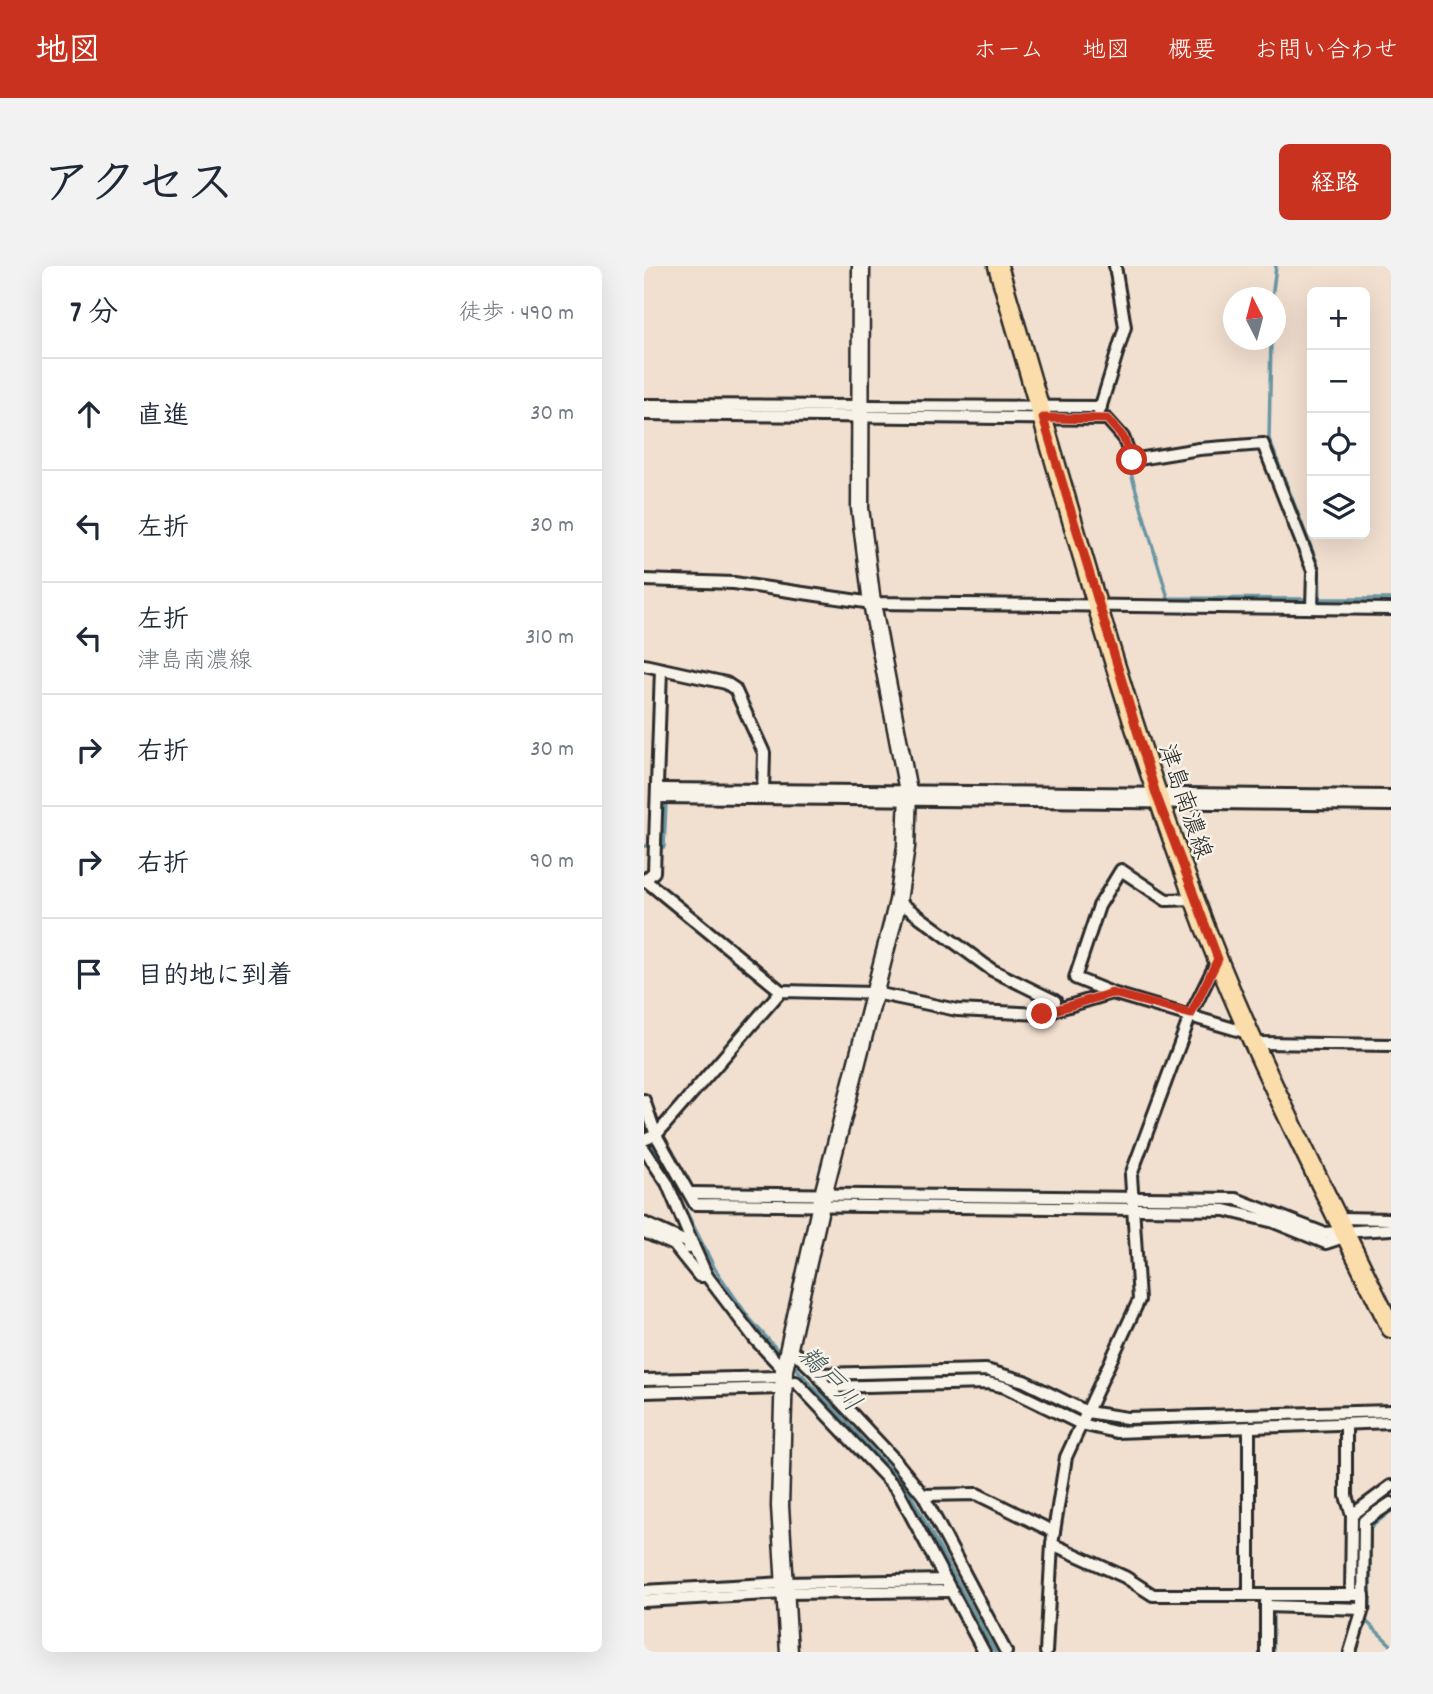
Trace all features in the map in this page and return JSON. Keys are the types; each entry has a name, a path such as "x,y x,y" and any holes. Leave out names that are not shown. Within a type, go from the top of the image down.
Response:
{"main road":[{"name":"津島南濃線","path":"998,266 1158,799 1194,900 1253,1039 1391,1328"}],"street":[{"path":"789,1652 779,1506 784,1369 822,1200 898,901 908,796 872,603 860,508 861,266"},
{"path":"1097,419 1125,327 1115,266"},
{"path":"644,405 860,411"},
{"path":"644,414 1042,412 1101,407"},
{"path":"1042,412 1107,419 1123,437 1132,460 1199,449 1263,444 1313,571 1312,608"},
{"path":"644,580 734,583 872,603 1391,609"},
{"path":"644,665 726,683 735,689 764,753 764,790"},
{"path":"661,669 658,793 650,841 654,872 645,880 781,991 875,993 957,1010 1053,1012 1112,993"},
{"path":"658,793 764,790 908,796"},
{"path":"658,793 1158,799 1391,805"},
{"path":"1158,799 1391,796"},
{"path":"1194,900 1166,900 1121,870 1099,906 1075,978 1112,993 1191,1014 1253,1039 1391,1045"},
{"path":"898,901 992,970 1055,1000 1053,1012"},
{"path":"1046,1652 1052,1544 1066,1457 1139,1300 1131,1175 1191,1014 1218,959"},
{"path":"651,1137 781,991"},
{"path":"644,1100 651,1137 690,1193 822,1200 1132,1205 1236,1199 1323,1233 1391,1219"},
{"path":"644,1149 667,1183 708,1276 755,1339 897,1489 984,1652"},
{"path":"644,1223 693,1245"},
{"path":"1343,1228 1391,1230"},
{"path":"644,1232 674,1245 699,1276 708,1276"},
{"path":"681,1253 693,1245"},
{"path":"644,1392 784,1369"},
{"path":"644,1380 784,1369 817,1374 986,1370 1024,1381 1087,1412 1127,1418 1391,1411"},
{"path":"817,1374 923,1495 1006,1652"},
{"path":"827,1387 988,1383 1005,1387 1081,1424 1116,1432 1391,1423"},
{"path":"1346,1425 1346,1496 1352,1515 1350,1595"},
{"path":"1249,1429 1249,1595"},
{"path":"1352,1515 1391,1486"},
{"path":"923,1495 977,1494 1054,1532"},
{"path":"1350,1652 1363,1608 1364,1521 1391,1503"},
{"path":"1052,1544 1125,1577 1153,1595 1249,1595 1266,1601 1363,1608"},
{"path":"644,1591 949,1585"},
{"path":"644,1601 785,1588"},
{"path":"1282,1601 1364,1595"},
{"path":"1266,1601 1266,1652"}],"waterway":[{"path":"1273,287 1276,266"},
{"path":"1271,350 1269,439 1319,568 1320,599 1391,599"},
{"path":"879,411 1029,412"},
{"path":"1052,412 1094,412"},
{"path":"1104,425 1113,433"},
{"path":"1127,460 1168,598 1309,599"},
{"path":"660,847 664,847 666,803"},
{"name":"鵜戸川","path":"644,1127 715,1269 749,1318 781,1354"},
{"path":"1224,1205 1254,1212"},
{"path":"1351,1224 1374,1224"},
{"name":"鵜戸川","path":"792,1364 907,1488 995,1652"},
{"path":"829,1381 984,1379"},
{"path":"644,1387 771,1383"},
{"path":"1031,1394 1080,1417"},
{"path":"1088,1420 1166,1425"},
{"path":"1356,1524 1359,1517 1391,1494"},
{"path":"1370,1610 1370,1528 1391,1511"},
{"path":"1294,1602 1355,1602"},
{"path":"1273,1612 1273,1652"},
{"path":"1344,1652 1354,1618"},
{"path":"1366,1621 1391,1645"}],"route":[{"path":"1042,1014 1112,993 1180,1014 1191,1014 1218,959 1156,794 1043,418 1107,419 1123,437 1132,460"}]}
